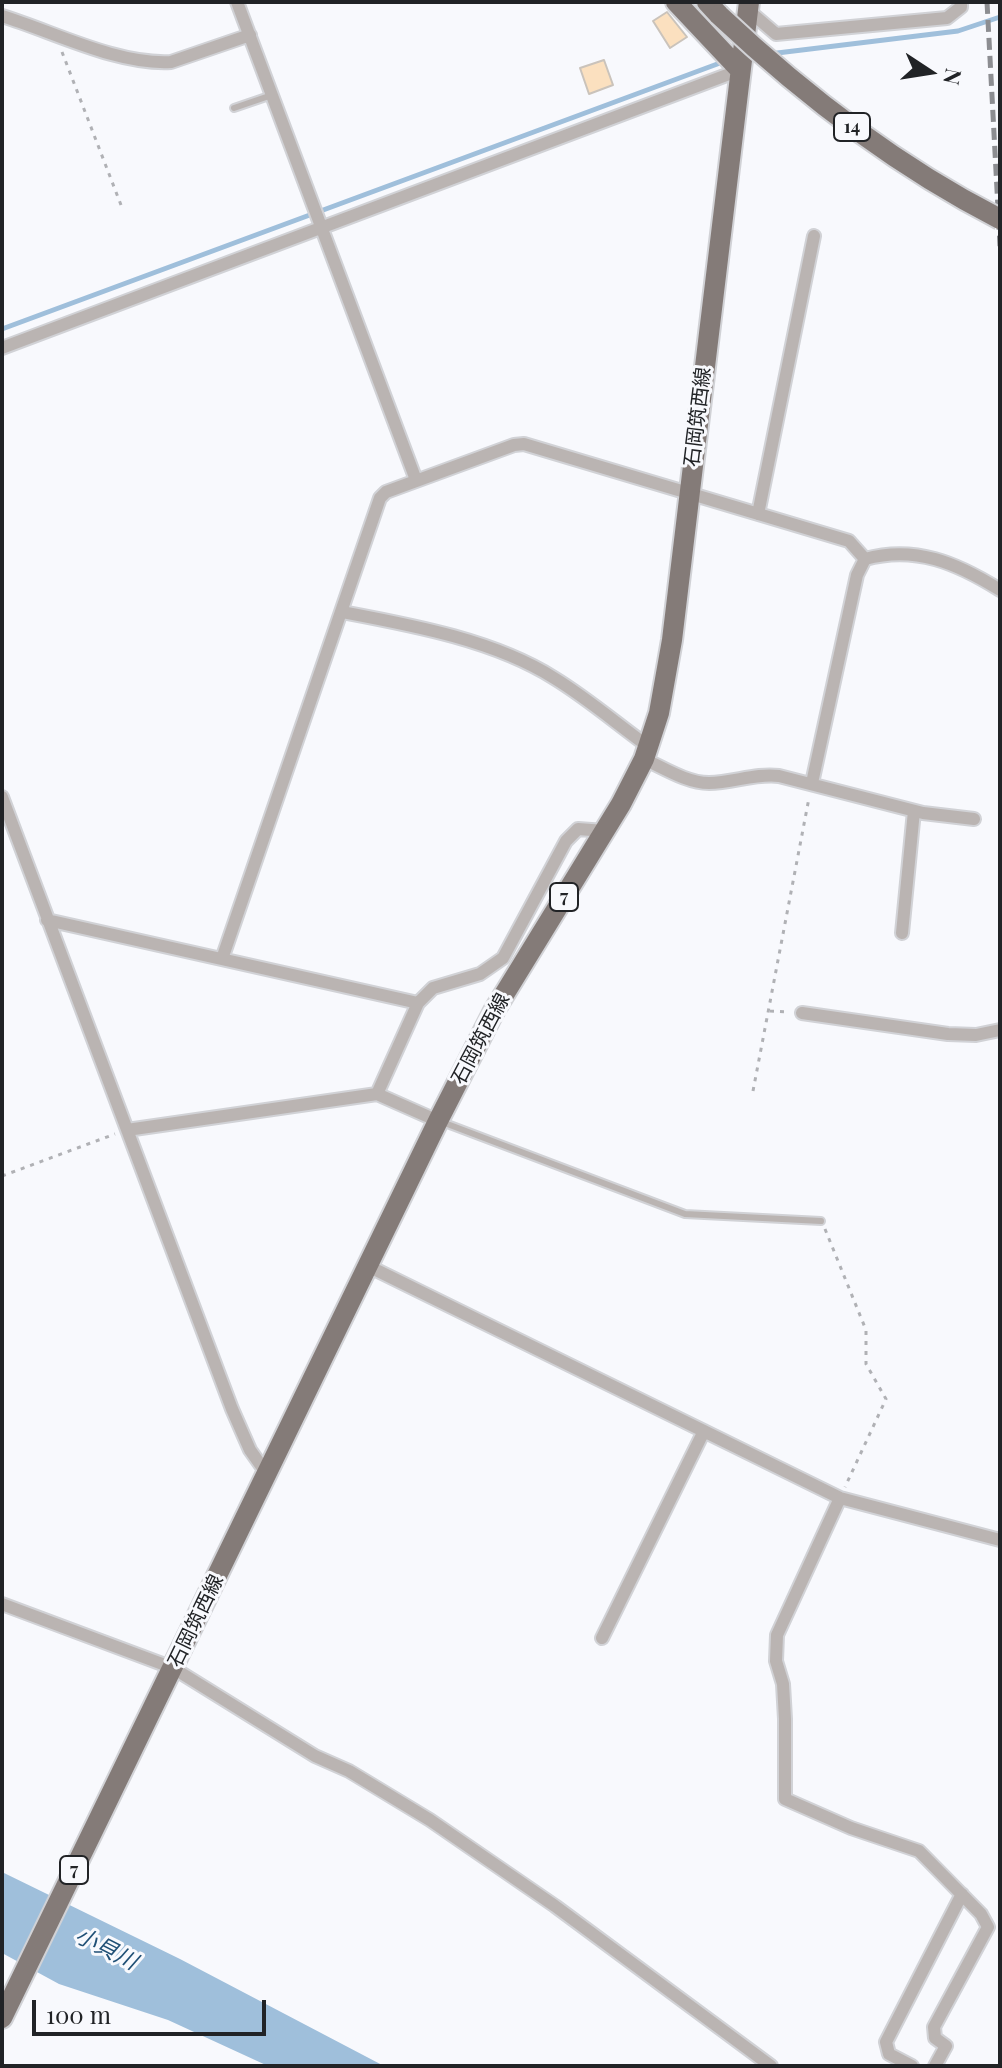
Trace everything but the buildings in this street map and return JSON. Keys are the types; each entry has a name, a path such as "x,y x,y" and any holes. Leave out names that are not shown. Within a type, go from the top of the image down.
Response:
{"main road":[{"path":"676,2 740,70"},
{"name":"石岡筑西線","path":"2,2018 494,1011 605,831 646,753 659,713 671,652 748,6"},
{"name":"14","path":"713,9 780,71 845,122 907,166 1000,219"}],"street":[{"path":"237,2 416,480"},
{"path":"748,6 776,34 947,18 961,7 961,2"},
{"path":"2,16 119,54 158,62 171,62 250,35"},
{"path":"2,348 319,223 740,70"},
{"path":"758,514 814,236"},
{"path":"222,959 380,498 386,492 524,444 849,541 865,559"},
{"path":"865,559 891,553 923,556 955,565 1000,590"},
{"path":"812,783 857,575 865,559"},
{"path":"342,612 435,630 519,660 553,677 646,753 695,782 723,782 763,774 812,783 914,811 974,819"},
{"path":"2,797 232,1409 250,1450 267,1474"},
{"path":"902,933 914,811"},
{"path":"377,1094 418,1003 433,988 480,974 503,958 566,841 578,829 605,831"},
{"path":"47,920 418,1003"},
{"path":"802,1013 948,1034 976,1035 1000,1030"},
{"path":"127,1130 377,1094 438,1121"},
{"path":"368,1266 840,1498 1000,1540"},
{"path":"602,1638 704,1431"},
{"path":"840,1498 777,1635 776,1661 783,1684 785,1719 785,1799 851,1828 919,1851 981,1914 988,1927 934,2027 935,2038 946,2046 935,2066"},
{"path":"2,1604 173,1668 315,1756 349,1771 430,1820 555,1906 771,2066"},
{"path":"912,2066 889,2054 886,2042 962,1894"}],"lane":[{"path":"234,108 272,95"},
{"path":"438,1121 685,1214 821,1221"}],"path":[{"path":"56,35 121,205"},
{"path":"753,1091 812,783"},
{"path":"768,1010 802,1013"},
{"path":"2,1176 127,1130"},
{"path":"821,1221 866,1330 866,1364 886,1399 840,1498"}],"water":[{"name":"小貝川","path":"2,1872 180,1959 384,2066 268,2066 168,2020 59,1984 2,1953"}],"waterway":[{"path":"769,54 958,31 1000,17"},
{"path":"2,329 720,63"}],"railway":[{"path":"987,2 1000,246"}]}
